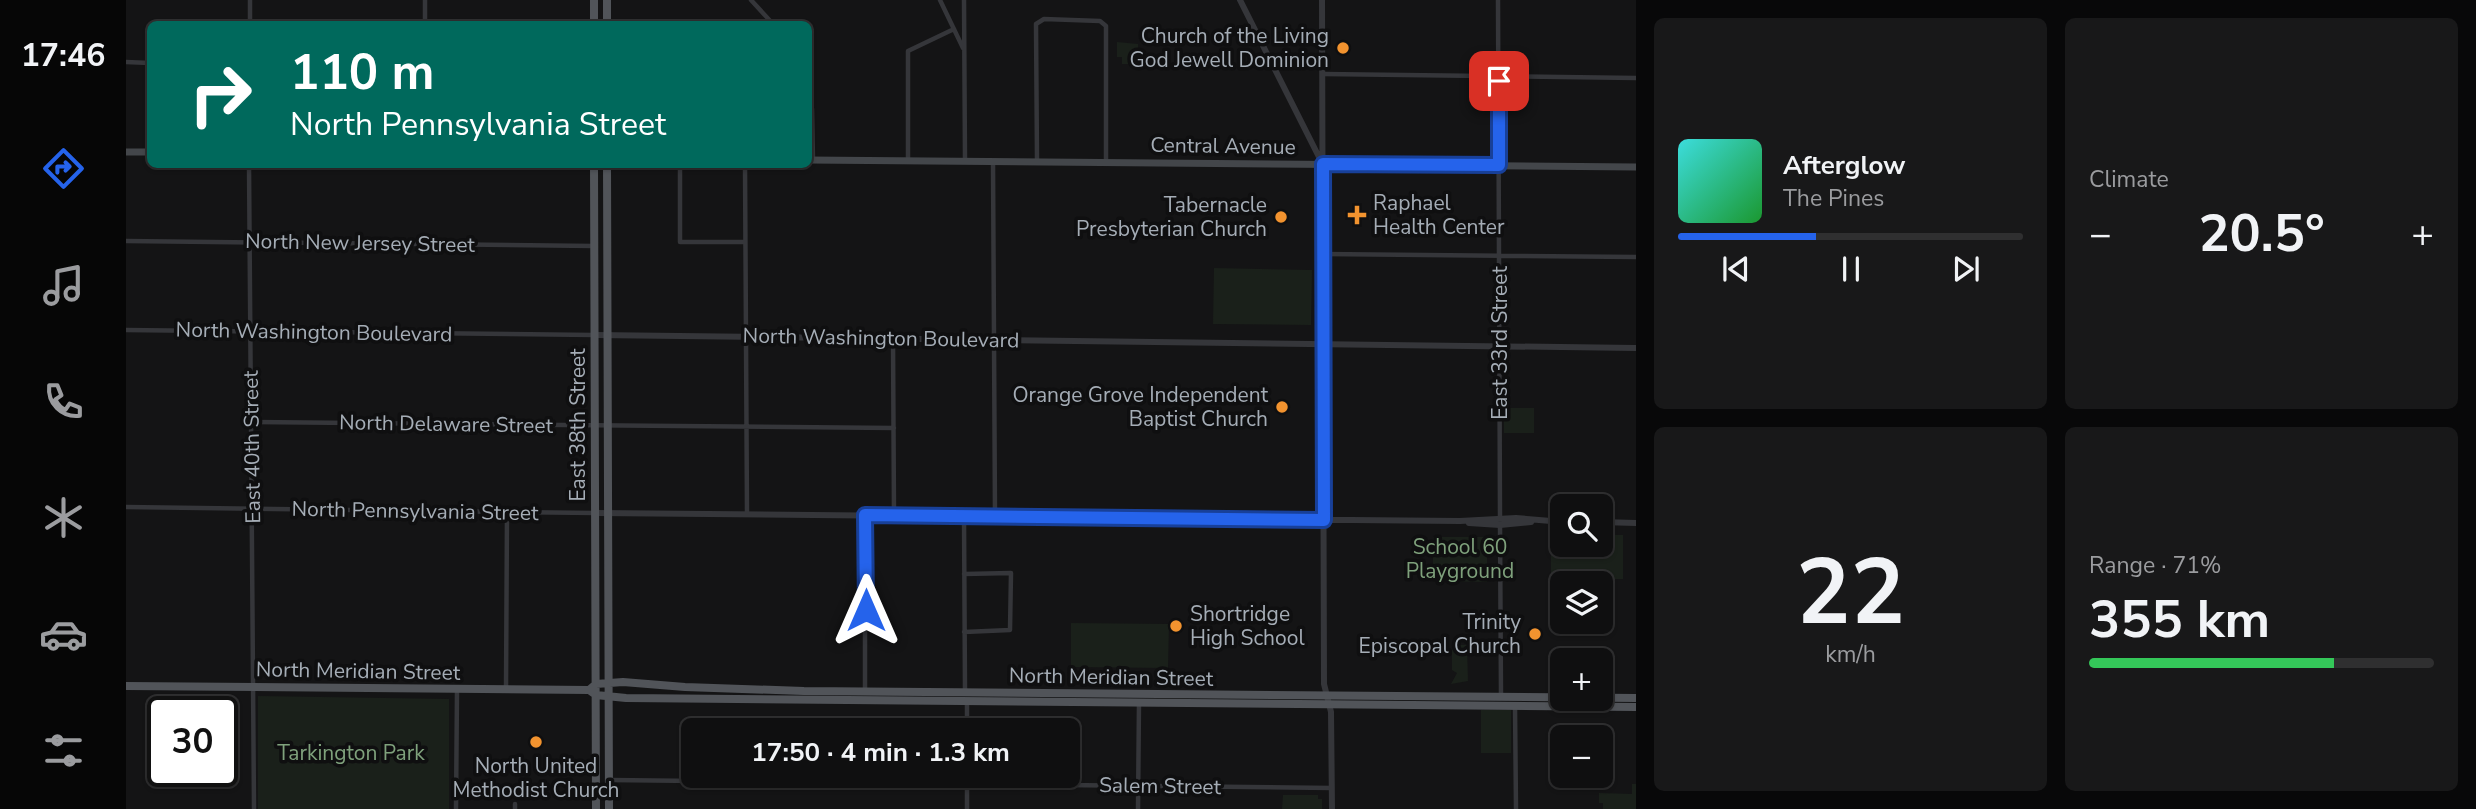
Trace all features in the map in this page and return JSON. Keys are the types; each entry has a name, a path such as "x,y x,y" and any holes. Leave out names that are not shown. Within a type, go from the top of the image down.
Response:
{"main road":[{"path":"594,0 594,21"},
{"path":"607,0 607,21"},
{"path":"126,152 147,152"},
{"name":"Central Avenue","path":"812,160 1636,167"},
{"name":"East 38th Street","path":"594,168 596,809"},
{"name":"East 38th Street","path":"607,168 609,809"},
{"name":"North Meridian Street","path":"126,685 594,690 609,684 647,683 685,687 1139,701 1636,698"},
{"name":"North Meridian Street","path":"594,690 609,696 1328,699 1636,706"}],"street":[{"path":"250,0 250,21"},
{"path":"425,0 425,21"},
{"path":"751,0 769,21"},
{"path":"940,0 964,52"},
{"path":"964,0 965,160"},
{"path":"1240,0 1323,164"},
{"path":"1322,0 1324,684 1328,699 1332,809"},
{"name":"East 33rd Street","path":"1498,0 1501,698"},
{"path":"1037,161 1036,24 1041,19 1100,21 1106,27 1106,162"},
{"path":"908,160 908,51 954,29"},
{"path":"126,62 147,62"},
{"path":"1323,74 1636,78"},
{"path":"993,161 995,517"},
{"name":"East 40th Street","path":"249,168 254,809"},
{"path":"680,168 680,242 745,242"},
{"path":"746,168 747,514"},
{"name":"North New Jersey Street","path":"126,241 595,246"},
{"path":"1323,254 1636,257"},
{"name":"North Washington Boulevard","path":"126,330 893,337 1636,348"},
{"path":"893,337 894,516"},
{"name":"North Delaware Street","path":"250,422 894,428"},
{"name":"North Pennsylvania Street","path":"126,507 1550,522"},
{"path":"506,690 507,512"},
{"path":"865,515 865,691"},
{"path":"964,516 967,718"},
{"path":"1613,522 1636,523"},
{"path":"964,574 1011,573 1011,628 1002,632 964,632"},
{"path":"456,809 457,689"},
{"path":"1138,809 1139,701"},
{"path":"1516,705 1516,809"},
{"name":"Salem Street","path":"610,780 681,781"},
{"name":"Salem Street","path":"1080,785 1332,788"},
{"path":"967,788 967,809"}],"green space":[{"path":"1117,42 1138,44 1138,64 1122,64 1122,57 1117,57"},
{"path":"1214,268 1312,270 1311,325 1213,324"},
{"path":"1504,408 1534,408 1534,433 1504,433"},
{"path":"1613,535 1623,535 1623,579 1613,579 1613,571 1551,571 1551,557 1613,557"},
{"name":"School 60 Playground","path":"1433,537 1487,537 1487,582 1433,581"},
{"path":"1071,623 1169,624 1168,668 1071,667"},
{"path":"1457,645 1467,645 1468,681 1451,684 1457,673 1452,670 1452,650"},
{"name":"Tarkington Park","path":"258,696 449,699 449,809 258,809"},
{"path":"1481,710 1511,710 1511,753 1481,753"},
{"path":"1632,784 1636,784 1636,809 1603,809 1603,803 1599,803 1599,793 1632,794"},
{"path":"1283,795 1318,795 1318,799 1322,799 1322,809 1282,809"}],"place":[{"name":"Church of the Living God Jewell Dominion","path":"1343,48"},
{"name":"Raphael Health Center","path":"1357,215"},
{"name":"Tabernacle Presbyterian Church","path":"1281,217"},
{"name":"Orange Grove Independent Baptist Church","path":"1282,407"},
{"name":"Shortridge High School","path":"1176,626"},
{"name":"Trinity Episcopal Church","path":"1535,634"},
{"name":"North United Methodist Church","path":"536,742"}],"route":[{"path":"866,610 865,515 1324,520 1323,164 1499,165 1499,81"}]}
